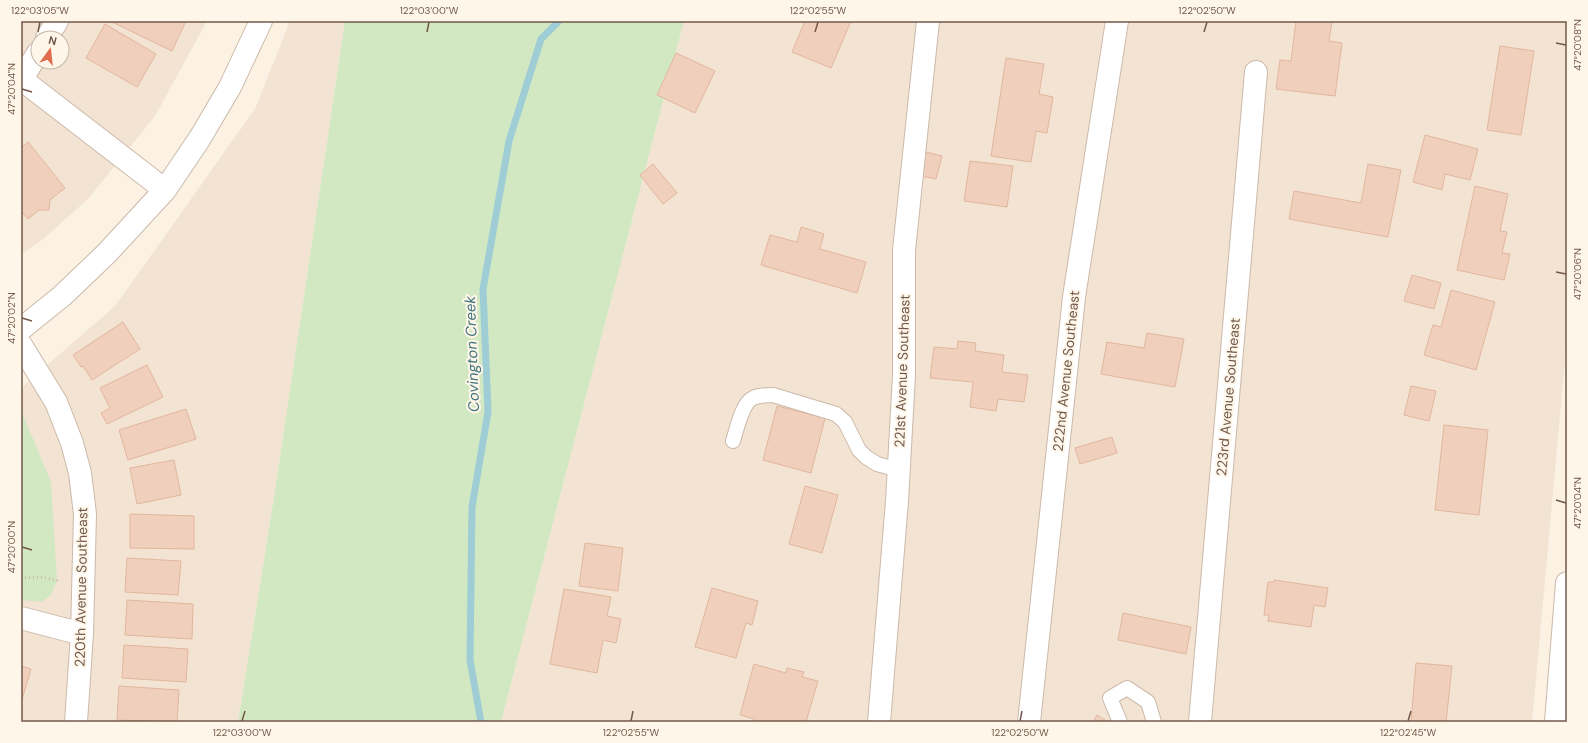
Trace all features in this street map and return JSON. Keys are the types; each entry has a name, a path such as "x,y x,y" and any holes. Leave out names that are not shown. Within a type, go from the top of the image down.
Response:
{"street":[{"path":"52,30 57,21"},
{"path":"21,329 62,296 107,253 165,190 200,138 230,87 261,21"},
{"name":"221st Avenue Southeast","path":"878,722 899,470 904,374 904,250 928,21"},
{"name":"222nd Avenue Southeast","path":"1029,722 1074,297 1117,21"},
{"path":"30,66 21,80 165,190"},
{"name":"223rd Avenue Southeast","path":"1200,722 1256,72"},
{"name":"220th Avenue Southeast","path":"21,345 56,402 72,443 80,473 84,514 82,634 76,722"},
{"path":"1556,722 1565,627 1567,583"},
{"path":"21,618 82,634"}],"lane":[{"path":"734,441 746,403 762,395 773,395 836,414 845,422 858,450 877,464 899,470"},
{"path":"1120,722 1110,698 1127,688 1148,702 1154,722"}],"path":[{"path":"21,578 42,577 82,585"}],"shaded area":[{"path":"21,21 207,21 155,116 88,199 42,240 21,254"},
{"path":"290,21 345,21 274,497 238,722 21,722 21,388 115,306 255,109"},
{"path":"684,21 1567,21 1567,339 1532,722 501,722"}],"green space":[{"path":"345,21 684,21 501,722 238,722 274,497"},
{"path":"21,410 51,482 57,580 51,595 42,602 21,600"}],"building":[{"path":"110,21 186,21 172,51"},
{"path":"805,21 851,21 831,68 792,52"},
{"path":"1296,21 1332,21 1329,41 1342,43 1335,96 1276,89 1280,60 1291,61"},
{"path":"105,24 156,54 137,87 86,58"},
{"path":"1500,46 1534,51 1521,135 1487,130"},
{"path":"676,53 715,71 695,113 657,95"},
{"path":"1006,58 1044,64 1039,94 1053,97 1047,133 1036,131 1031,162 991,156"},
{"path":"1425,135 1478,149 1470,180 1445,174 1442,190 1413,182"},
{"path":"28,142 65,188 50,200 49,210 39,210 28,219 21,211 21,148"},
{"path":"926,152 942,156 936,179 921,176"},
{"path":"970,161 1013,166 1007,207 964,201"},
{"path":"653,164 677,193 663,204 640,175"},
{"path":"1368,164 1401,170 1388,237 1289,219 1294,191 1361,203"},
{"path":"1475,186 1508,194 1500,231 1507,232 1502,253 1510,254 1504,280 1457,270"},
{"path":"801,227 824,234 820,249 866,262 857,293 761,265 770,235 797,242"},
{"path":"1412,275 1441,283 1434,309 1404,301"},
{"path":"1451,290 1495,302 1476,370 1424,355 1433,325 1441,327"},
{"path":"123,322 140,349 92,380 83,366 81,367 73,355"},
{"path":"1147,333 1184,339 1175,387 1101,374 1107,342 1144,348"},
{"path":"958,341 976,343 975,351 1004,355 1002,372 1028,375 1024,402 998,399 996,411 970,407 973,382 930,378 934,347 957,349"},
{"path":"147,365 163,397 107,424 101,413 110,408 100,388"},
{"path":"1411,386 1436,391 1429,421 1404,415"},
{"path":"777,406 825,418 811,473 763,460"},
{"path":"186,409 196,439 128,460 119,430"},
{"path":"1444,425 1488,430 1479,515 1435,510"},
{"path":"1112,437 1117,453 1080,464 1075,448"},
{"path":"174,460 181,495 137,504 130,468"},
{"path":"805,486 838,495 822,553 789,544"},
{"path":"130,514 194,516 194,549 130,548"},
{"path":"585,543 623,548 618,591 579,586"},
{"path":"127,558 181,561 178,595 125,592"},
{"path":"1274,580 1328,588 1325,607 1314,605 1311,627 1268,621 1269,615 1264,615 1268,582 1274,582"},
{"path":"712,588 758,601 752,625 746,623 736,658 695,647"},
{"path":"564,589 611,597 607,616 621,619 616,643 603,640 597,673 550,664"},
{"path":"127,600 193,604 192,639 125,635"},
{"path":"1123,613 1191,627 1186,654 1118,640"},
{"path":"124,645 188,649 186,682 122,678"},
{"path":"1416,663 1452,666 1446,722 1411,722"},
{"path":"754,664 786,673 787,668 804,672 802,677 818,681 806,722 753,722 754,719 740,715"},
{"path":"21,666 31,669 21,703"},
{"path":"119,686 179,690 177,722 117,720"},
{"path":"1097,715 1108,722 1093,722"}],"waterway":[{"name":"Covington Creek","path":"481,722 470,660 472,507 488,412 483,289 509,141 541,39 559,21"}]}
